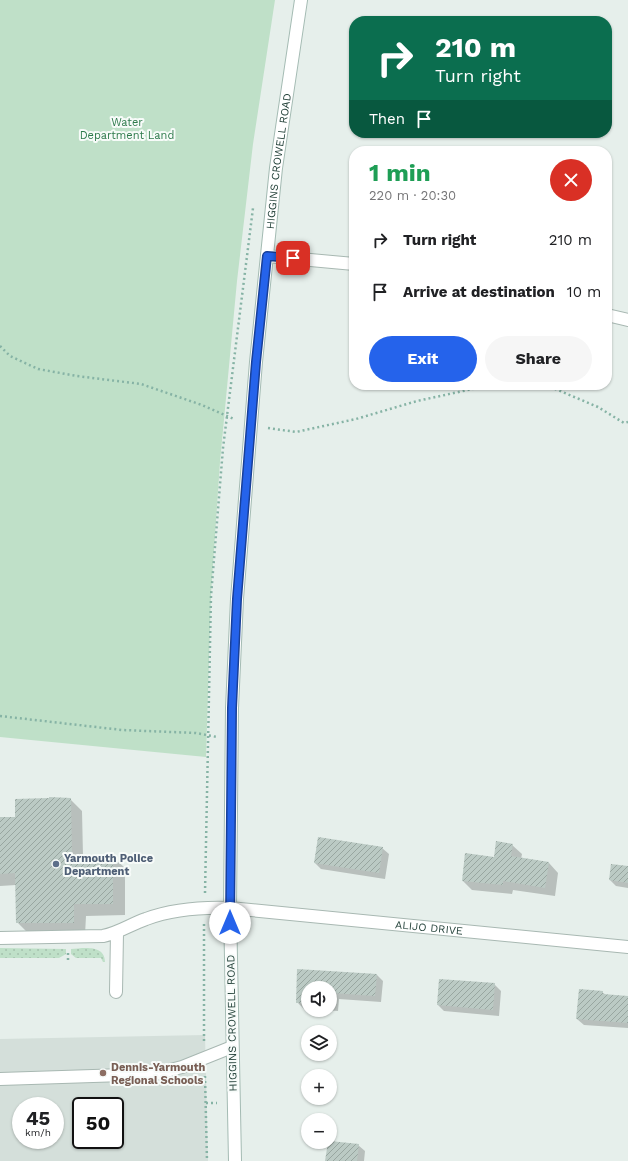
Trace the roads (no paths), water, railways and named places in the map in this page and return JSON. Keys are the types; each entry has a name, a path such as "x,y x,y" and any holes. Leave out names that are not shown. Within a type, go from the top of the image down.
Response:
{"main road":[{"name":"HIGGINS CROWELL ROAD","path":"235,1161 230,908 233,740 232,708 237,599 250,426 276,168 301,0"},
{"path":"267,256 349,264"},
{"path":"612,316 628,320"},
{"name":"ALIJO DRIVE","path":"0,938 103,936 117,933 144,920 165,913 196,908 230,908 628,946"},
{"path":"116,992 117,933"},
{"path":"0,1079 155,1074 182,1067 232,1047"}],"place":[{"name":"Yarmouth Police Department","path":"56,864"},
{"name":"Dennis-Yarmouth Regional Schools","path":"103,1073"}],"park label":[{"name":"Water Department Land","path":"127,128"}]}
